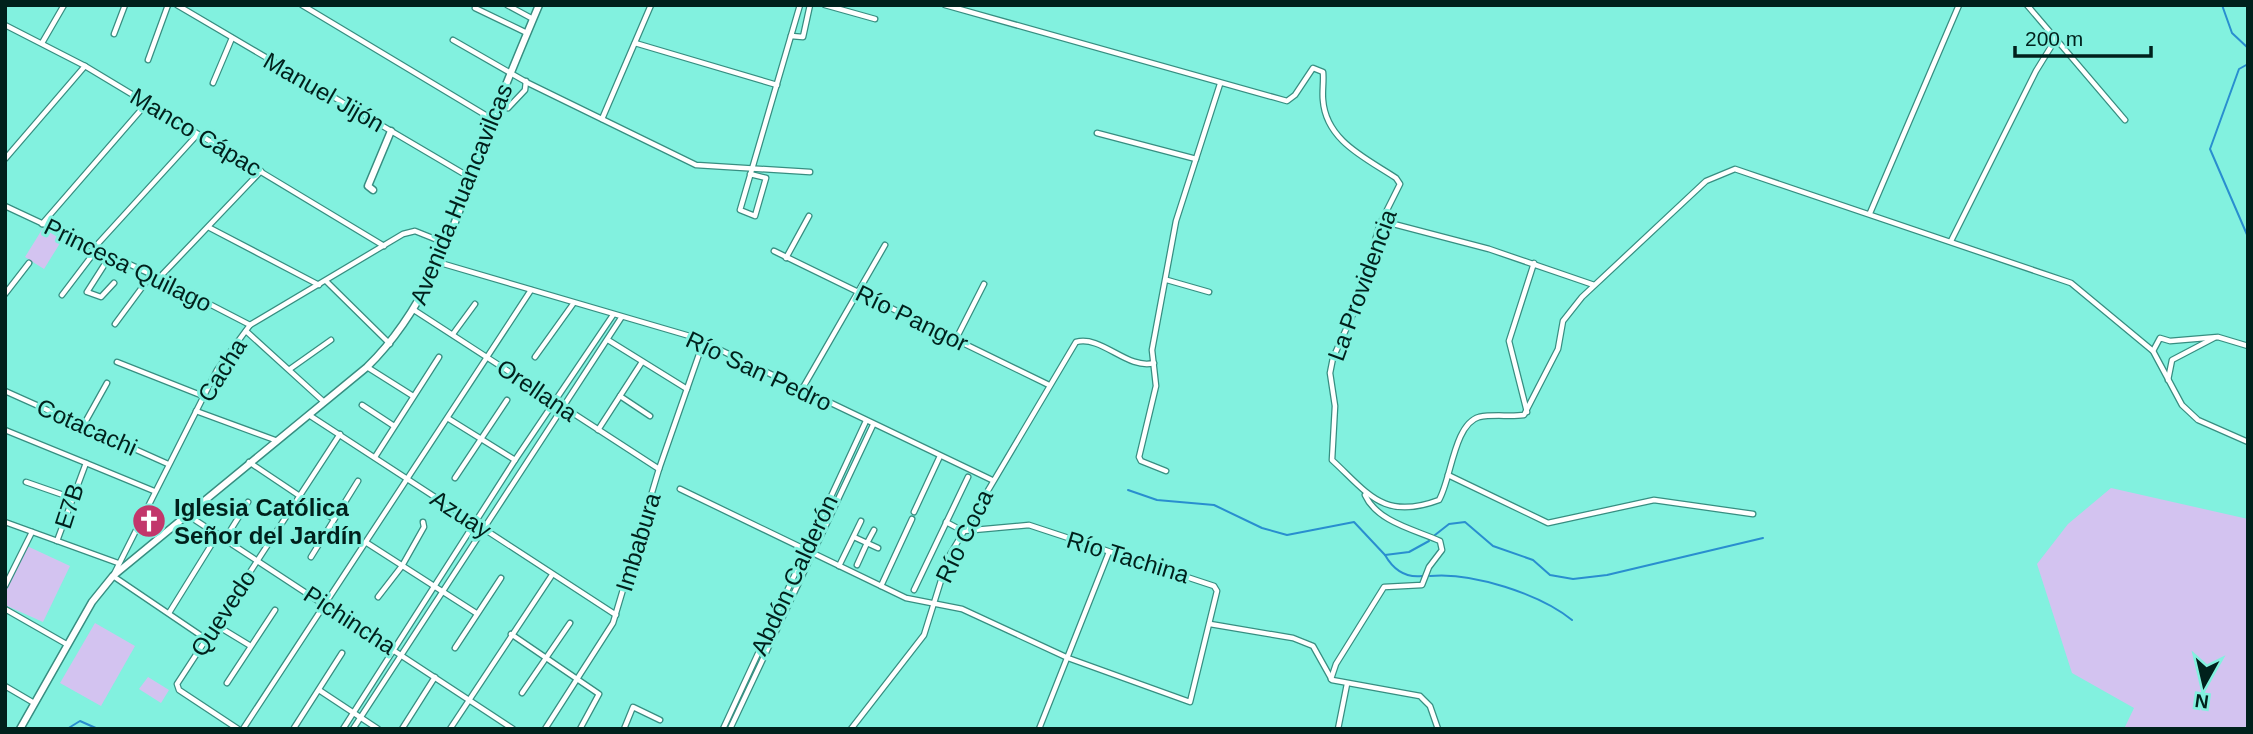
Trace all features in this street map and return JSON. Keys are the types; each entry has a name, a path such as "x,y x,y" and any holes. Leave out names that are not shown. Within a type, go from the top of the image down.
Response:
{"street":[{"path":"42,43 64,5"},
{"path":"114,34 125,5"},
{"path":"148,60 168,5"},
{"name":"Manuel Jijón","path":"177,5 471,178"},
{"path":"302,5 492,119"},
{"path":"507,5 533,19"},
{"name":"Avenida Huancavilcas","path":"20,729 92,602 113,576 248,462 367,367 390,344 414,310 438,262 510,73 539,5"},
{"path":"602,119 651,5"},
{"path":"750,174 766,178 755,216 740,211 752,166 800,5"},
{"path":"791,36 803,37 810,5"},
{"path":"825,5 874,19"},
{"name":"La Providencia","path":"945,5 1287,102 1295,95 1313,68 1321,69 1324,76 1323,99 1331,128 1340,141 1399,181 1399,188 1382,221 1353,314 1333,358 1330,373 1335,406 1332,460 1374,501 1399,507 1430,503 1440,498 1461,437 1469,422 1478,417 1522,415 1527,412"},
{"path":"1870,213 1959,5"},
{"path":"2027,5 2125,120"},
{"path":"475,8 527,33"},
{"name":"Manco Cápac","path":"5,25 85,66 384,246"},
{"path":"1951,241 2036,71 2057,37"},
{"path":"213,83 232,38"},
{"path":"453,40 510,73 695,165 752,166 810,172"},
{"path":"635,43 777,85"},
{"path":"5,159 85,66"},
{"path":"508,108 525,90 526,81"},
{"path":"1166,471 1141,461 1139,457 1156,386 1152,350 1178,210 1220,84"},
{"path":"41,224 147,103"},
{"path":"373,190 368,186 391,131"},
{"path":"1097,133 1196,159"},
{"path":"62,295 95,248 197,135"},
{"path":"1527,412 1558,349 1563,321 1582,297 1706,181 1726,172 1744,170 2071,283 2153,351 2182,405 2199,420 2248,442"},
{"path":"159,278 261,172"},
{"name":"Princesa Quilago","path":"5,206 152,274 250,326"},
{"path":"786,258 808,216"},
{"path":"1382,221 1534,263 1595,285"},
{"path":"210,228 319,285"},
{"name":"Cacha","path":"113,576 217,369 250,326 384,246 415,231 445,243"},
{"path":"801,391 885,245"},
{"name":"Río Pangor","path":"774,251 1049,385"},
{"path":"110,256 87,292 101,297 114,284"},
{"name":"Río San Pedro","path":"438,262 573,304 693,337 801,391 992,480"},
{"path":"5,294 29,263"},
{"path":"1527,412 1509,341 1534,263"},
{"path":"115,324 152,274"},
{"path":"1167,279 1209,292"},
{"path":"326,281 390,344"},
{"path":"1582,297 1583,281"},
{"path":"956,339 984,284"},
{"path":"240,729 367,543 531,290"},
{"path":"453,334 475,304"},
{"path":"535,358 573,304"},
{"name":"Orellana","path":"414,310 659,470"},
{"path":"343,729 515,460 613,315"},
{"path":"353,729 621,318"},
{"path":"246,331 323,401"},
{"path":"2153,351 2158,338 2170,341 2214,337 2248,346"},
{"path":"2167,381 2172,360 2214,337"},
{"path":"290,369 331,340"},
{"path":"608,340 687,389"},
{"name":"Río Coca","path":"851,729 924,635 948,558 962,531 1079,340 1140,364 1154,363"},
{"name":"Imbabura","path":"545,729 579,680 616,615 659,470 703,342"},
{"path":"375,457 439,357"},
{"path":"117,362 203,396"},
{"path":"598,430 642,362"},
{"path":"367,367 413,396"},
{"path":"83,426 107,383"},
{"name":"Cotacachi","path":"5,391 168,464"},
{"path":"620,396 650,416"},
{"path":"455,478 507,400"},
{"path":"362,405 394,426"},
{"path":"196,411 275,440"},
{"name":"Azuay","path":"307,414 616,615"},
{"path":"449,419 515,460"},
{"name":"Abdón Calderón","path":"723,729 866,421"},
{"name":"Abdón Calderón","path":"730,729 873,425"},
{"path":"5,430 86,463"},
{"name":"Quevedo","path":"240,729 176,688 340,434"},
{"path":"914,512 940,456"},
{"path":"248,462 334,519"},
{"name":"E7B","path":"57,541 86,463 154,491"},
{"path":"1448,475 1548,523 1654,500 1753,514"},
{"path":"914,590 968,477"},
{"path":"311,557 358,481"},
{"path":"26,482 72,498"},
{"path":"680,489 917,602 933,602 962,609 1068,658"},
{"path":"1331,679 1337,662 1384,587 1423,584 1429,567 1443,547 1440,541 1408,529 1371,506 1365,494"},
{"path":"225,539 248,502"},
{"name":"Pichincha","path":"186,514 513,729"},
{"path":"881,586 912,519"},
{"path":"5,522 118,563"},
{"path":"378,597 402,566 424,527 423,522"},
{"path":"839,566 861,522"},
{"path":"946,522 962,531"},
{"name":"Río Tachina","path":"962,531 1029,526 1214,586 1217,592 1190,702 1068,658"},
{"path":"857,565 874,530"},
{"path":"5,586 32,532"},
{"path":"169,613 218,534"},
{"path":"854,537 878,548"},
{"path":"367,543 476,613"},
{"path":"1039,729 1109,552"},
{"path":"450,729 552,575"},
{"path":"113,576 206,639"},
{"path":"455,648 501,578"},
{"path":"5,609 68,645"},
{"path":"227,683 249,645 275,610"},
{"path":"522,693 570,622"},
{"path":"1210,624 1293,639 1313,646 1331,679 1420,696 1430,706 1438,729"},
{"path":"216,625 249,645"},
{"path":"511,635 600,696 580,729"},
{"path":"294,728 342,653"},
{"path":"402,729 436,677"},
{"path":"1338,729 1347,684"},
{"path":"5,686 34,703"},
{"path":"319,690 377,728"},
{"path":"624,729 633,707 660,720"},
{"path":"497,729 502,721"}],"shaded area":[{"path":"43,228 62,240 44,269 25,257"},
{"path":"2111,488 2248,519 2248,729 2124,729 2134,708 2072,673 2037,564 2068,524"},
{"path":"27,546 70,566 43,622 5,605 5,592"},
{"path":"95,623 135,646 101,706 60,683"},
{"path":"148,677 169,690 161,703 139,689"}],"waterway":[{"path":"2222,5 2232,33 2248,48"},
{"path":"2248,64 2239,69 2210,149 2248,237"},
{"path":"1128,490 1157,500 1214,505 1262,528 1287,535 1354,522 1385,555 1409,552 1429,541"},
{"path":"1435,535 1449,524 1465,522 1493,546 1533,560 1550,575 1573,579 1607,575 1763,538"},
{"path":"1385,555 1400,572 1410,576 1422,576"},
{"path":"1430,576 1465,578 1505,587 1542,602 1572,620"},
{"path":"67,729 80,721 98,729"}],"place":[{"name":"Iglesia Católica Señor del Jardín","path":"149,521"}]}
